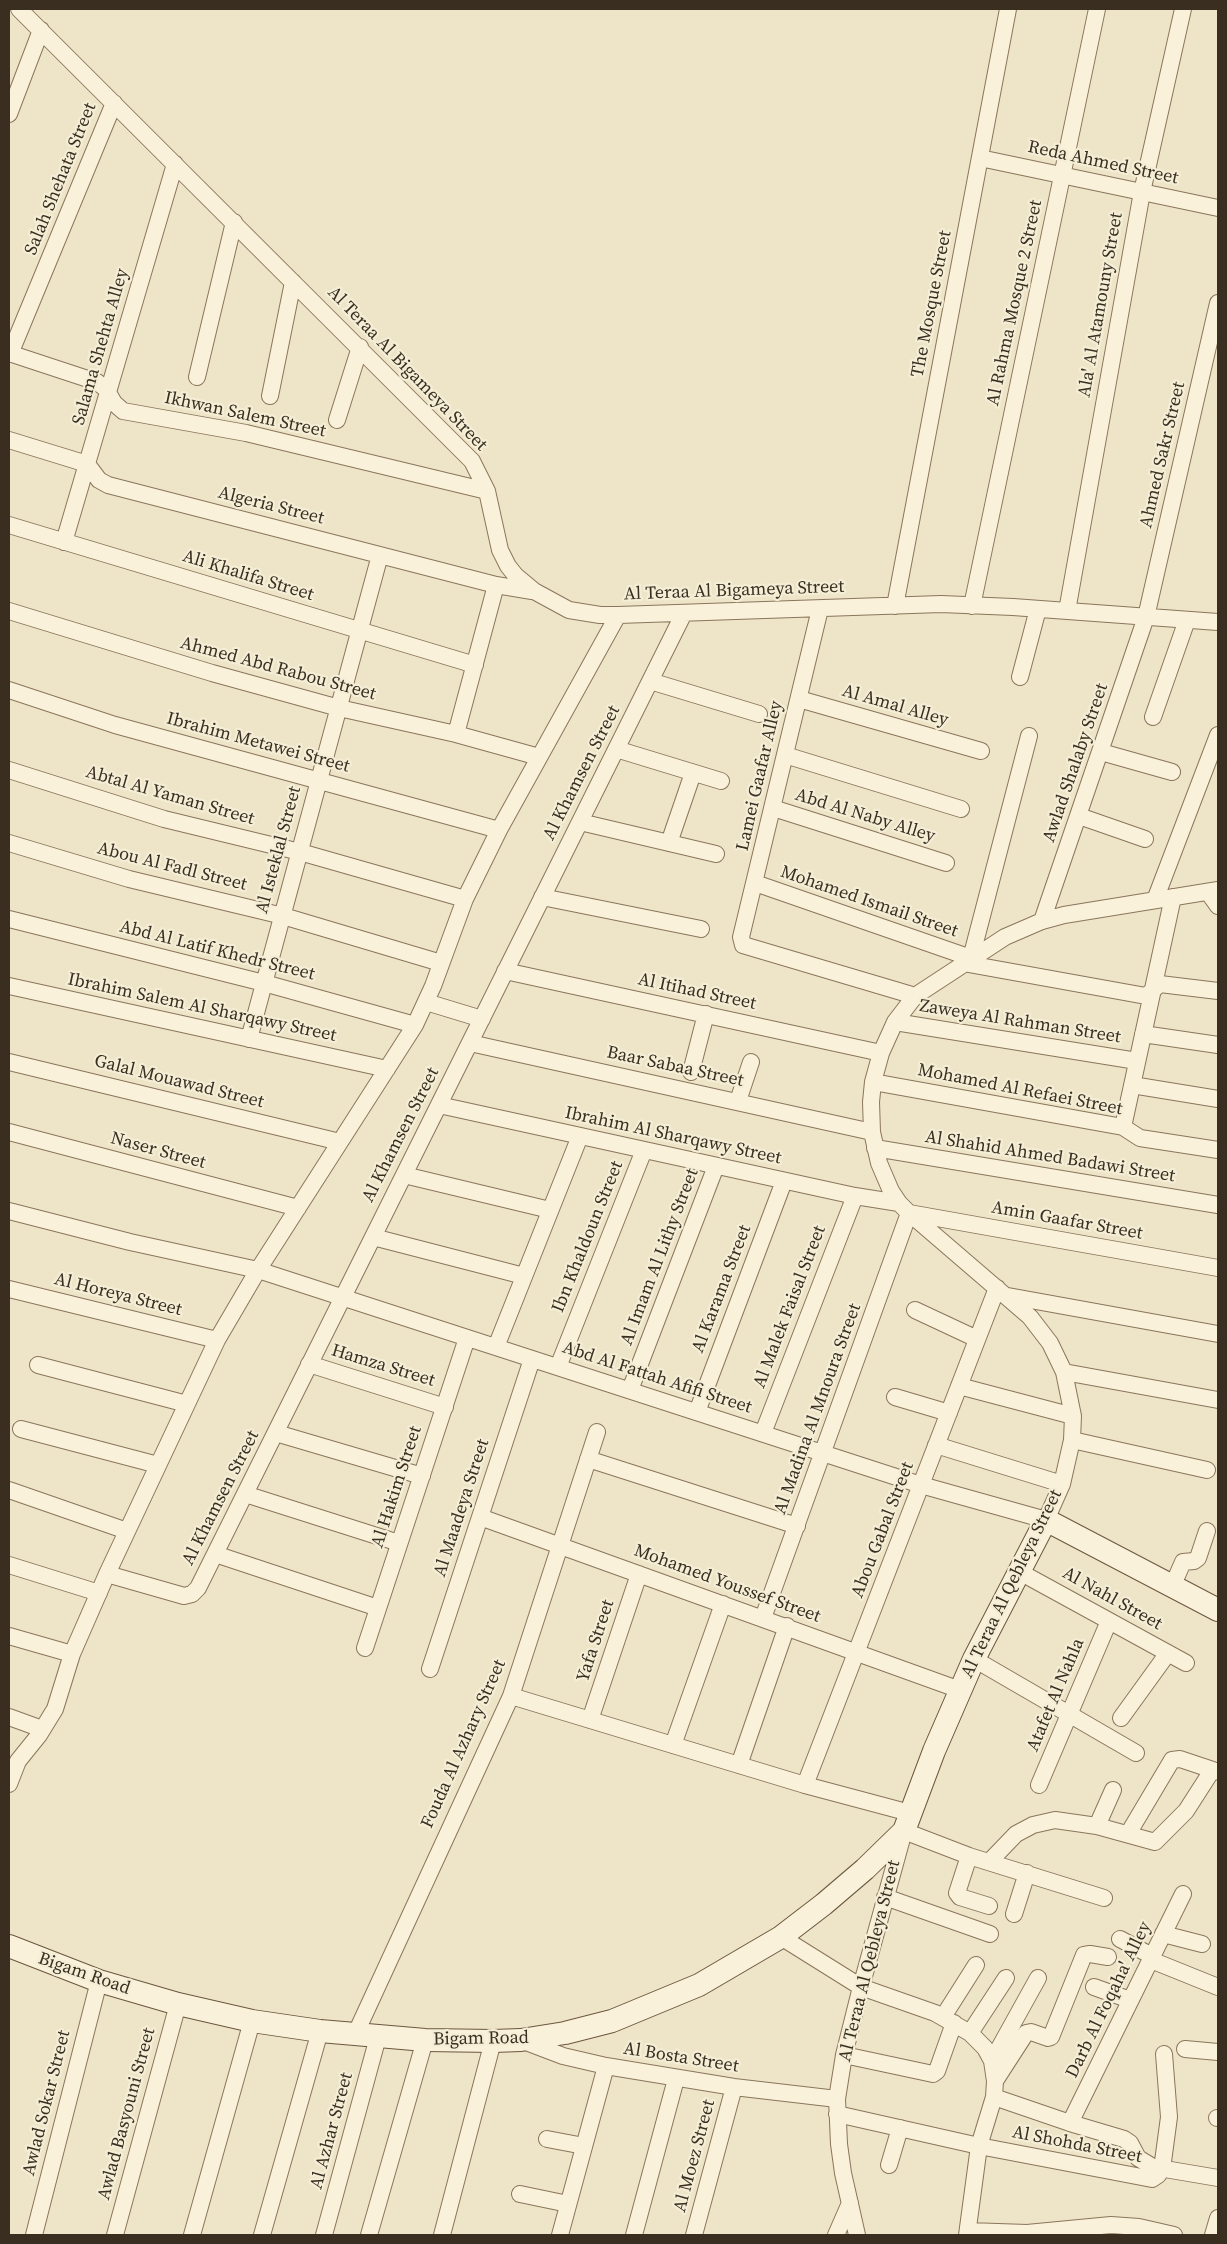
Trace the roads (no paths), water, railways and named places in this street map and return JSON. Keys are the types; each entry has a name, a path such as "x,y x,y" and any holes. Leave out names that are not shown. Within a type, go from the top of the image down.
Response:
{"main road":[{"name":"Al Teraa Al Qebleya Street","path":"907,1822 974,1658 1046,1520"},
{"path":"1046,1520 1172,1587 1218,1607"},
{"name":"Bigam Road","path":"9,1946 99,1981 178,2004 252,2021 378,2037 425,2040 522,2040 565,2033 612,2021 656,2004 699,1984 781,1937 824,1904 866,1869 907,1822"}],"street":[{"name":"Al Teraa Al Bigameya Street","path":"19,9 472,460 487,491 500,550 508,566 516,576 534,591 569,610 600,615 684,614 940,604 1218,622"},
{"name":"The Mosque Street","path":"894,606 1008,9"},
{"name":"Al Rahma Mosque 2 Street","path":"972,606 1097,9"},
{"name":"Ala' Al Atamouny Street","path":"1067,611 1142,192 1184,9"},
{"path":"9,114 41,30"},
{"name":"Salah Shehata Street","path":"10,354 114,103"},
{"name":"Reda Ahmed Street","path":"980,158 1218,208"},
{"name":"Salama Shehta Alley","path":"64,542 175,164"},
{"path":"197,377 234,222"},
{"path":"270,396 293,282"},
{"name":"Ahmed Sakr Street","path":"1146,617 1218,303"},
{"path":"337,420 360,347"},
{"name":"Ikhwan Salem Street","path":"10,354 97,382 108,392 114,403 123,411 246,434 487,491"},
{"path":"9,440 87,464"},
{"name":"Algeria Street","path":"87,464 99,480 108,485 496,585 534,591"},
{"name":"Ali Khalifa Street","path":"9,525 475,665"},
{"name":"Al Isteklal Street","path":"249,1039 380,555"},
{"path":"456,734 496,585"},
{"name":"Lamei Gaafar Alley","path":"820,609 741,937 742,945 916,996"},
{"path":"1020,677 1038,609"},
{"name":"Ahmed Abd Rabou Street","path":"9,611 212,673 339,708 456,734 539,757"},
{"name":"Al Khamsen Street","path":"107,1574 188,1596 198,1588 684,614"},
{"path":"9,1784 18,1761 55,1709 72,1654 107,1574 217,1340 258,1270 415,1025 426,1002 465,899 499,830 618,615"},
{"name":"Awlad Shalaby Street","path":"1042,921 1146,617"},
{"path":"1153,717 1187,620"},
{"path":"650,681 759,714"},
{"name":"Ibrahim Metawei Street","path":"9,690 115,725 499,830"},
{"name":"Al Amal Alley","path":"799,699 980,750"},
{"path":"1155,900 1218,735"},
{"path":"967,961 1029,736"},
{"path":"616,749 721,781"},
{"path":"1101,752 1172,772"},
{"path":"785,755 961,809"},
{"name":"Abtal Al Yaman Street","path":"9,770 164,819 300,852 465,899"},
{"path":"669,843 693,773"},
{"name":"Abd Al Naby Alley","path":"773,808 946,863"},
{"path":"1079,816 1145,839"},
{"path":"580,822 716,854"},
{"name":"Abou Al Fadl Street","path":"9,843 128,878 282,916 441,963"},
{"name":"Mohamed Ismail Street","path":"755,883 967,961 1146,996 1160,984 1218,991"},
{"path":"1213,891 1218,906"},
{"name":"Al Teraa Al Qebleya Street","path":"1046,1520 1062,1484 1072,1440 1073,1416 1064,1372 1050,1343 1035,1323 904,1208 885,1177 875,1148 870,1102 873,1082 881,1053 896,1022 916,996 1006,937 1042,921 1064,915 1213,891"},
{"path":"542,897 701,929"},
{"path":"1123,1128 1173,897"},
{"name":"Abd Al Latif Khedr Street","path":"9,919 264,983 415,1025"},
{"name":"Al Itihad Street","path":"505,971 881,1053"},
{"name":"Ibrahim Salem Al Sharqawy Street","path":"9,986 387,1069"},
{"path":"426,1002 482,1019"},
{"path":"690,1072 706,1014"},
{"name":"Zaweya Al Rahman Street","path":"896,1022 1137,1061"},
{"path":"1143,1034 1218,1045"},
{"name":"Baar Sabaa Street","path":"470,1043 872,1132"},
{"name":"Galal Mouawad Street","path":"9,1062 340,1142"},
{"path":"738,1101 751,1062"},
{"name":"Mohamed Al Refaei Street","path":"873,1082 1123,1128 1140,1138 1218,1150"},
{"path":"1132,1085 1218,1099"},
{"name":"Ibrahim Al Sharqawy Street","path":"439,1105 904,1208"},
{"name":"Naser Street","path":"9,1132 298,1208"},
{"path":"496,1347 580,1136"},
{"name":"Al Shahid Ahmed Badawi Street","path":"875,1148 1218,1205"},
{"name":"Ibn Khaldoun Street","path":"558,1367 644,1150"},
{"name":"Al Imam Al Lithy Street","path":"630,1390 716,1166"},
{"path":"404,1174 550,1210"},
{"name":"Al Karama Street","path":"697,1412 784,1181"},
{"name":"Al Malek Faisal Street","path":"763,1433 855,1196"},
{"name":"Amin Gaafar Street","path":"904,1208 1218,1268"},
{"name":"Al Madina Al Mnoura Street","path":"763,1618 823,1453 904,1208"},
{"name":"Abd Al Fattah Afifi Street","path":"9,1211 130,1242 258,1270 823,1453 1046,1520"},
{"path":"373,1237 524,1276"},
{"name":"Al Horeya Street","path":"9,1289 217,1340"},
{"path":"1001,1292 1218,1334"},
{"name":"Abou Gabal Street","path":"805,1785 977,1339 1001,1292"},
{"path":"915,1310 977,1339"},
{"name":"Al Hakim Street","path":"365,1648 467,1338"},
{"name":"Al Maadeya Street","path":"430,1669 532,1359"},
{"name":"Hamza Street","path":"309,1364 445,1407"},
{"path":"38,1365 187,1404"},
{"path":"1064,1372 1218,1400"},
{"path":"959,1386 1073,1416"},
{"path":"895,1397 949,1413"},
{"path":"21,1429 158,1465"},
{"name":"Fouda Al Azhary Street","path":"355,2035 511,1696 597,1432"},
{"path":"276,1433 422,1476"},
{"path":"1072,1440 1207,1470"},
{"path":"936,1445 1062,1484"},
{"path":"588,1459 797,1526"},
{"path":"9,1490 128,1530"},
{"path":"245,1494 399,1543"},
{"name":"Mohamed Youssef Street","path":"480,1516 960,1690"},
{"path":"1172,1587 1182,1562 1194,1562 1198,1558 1207,1531"},
{"path":"215,1554 378,1608"},
{"path":"9,1564 99,1593"},
{"name":"Al Nahl Street","path":"1018,1571 1186,1663"},
{"name":"Yafa Street","path":"590,1720 639,1574"},
{"path":"673,1745 723,1604"},
{"name":"Atafet Al Nahla","path":"1039,1785 1109,1621"},
{"path":"739,1765 787,1626"},
{"path":"9,1636 72,1654"},
{"path":"1121,1718 1168,1653"},
{"path":"974,1658 1136,1753"},
{"path":"511,1696 805,1785 907,1822 969,1856 1104,1898"},
{"path":"9,1717 42,1729"},
{"path":"989,1862 1016,1834 1033,1825 1054,1820 1097,1826 1151,1842 1157,1841 1186,1811 1216,1770 1180,1758 1172,1760 1128,1834"},
{"path":"1097,1826 1113,1790"},
{"name":"Al Teraa Al Qebleya Street","path":"857,2235 843,2173 837,2106 844,2055 885,1897 907,1822"},
{"path":"969,1856 957,1893 960,1897 989,1906"},
{"path":"1014,1914 1026,1873"},
{"name":"Darb Al Foqaha' Alley","path":"1070,2123 1183,1894"},
{"path":"885,1897 990,1934"},
{"path":"1163,1934 1202,1944"},
{"path":"781,1937 861,1987 949,2020 970,2033 985,2048 992,2061 994,2089"},
{"path":"1120,1939 1152,1958 1218,1987"},
{"path":"1108,1957 1084,1955 1051,2037 1048,2038 1026,2032 994,2089 979,2146 968,2233 1027,2233 1111,2225 1127,2230 1174,2235"},
{"path":"844,2055 934,2074 937,2071 949,2020 976,1965"},
{"path":"970,2033 1006,1978"},
{"path":"992,2061 1038,1978"},
{"name":"Awlad Sokar Street","path":"34,2235 99,1981"},
{"path":"1094,1987 1130,2000"},
{"name":"Awlad Basyouni Street","path":"115,2235 178,2004"},
{"path":"192,2235 252,2021"},
{"path":"262,2235 320,2031"},
{"name":"Al Azhar Street","path":"324,2235 378,2037"},
{"path":"369,2235 425,2040"},
{"name":"Al Bosta Street","path":"522,2040 563,2056 606,2066 837,2106 900,2128"},
{"path":"442,2235 493,2041"},
{"path":"1185,2049 1218,2052"},
{"path":"1162,2169 1169,2117 1164,2054"},
{"path":"560,2235 606,2066"},
{"path":"634,2235 676,2078"},
{"name":"Al Moez Street","path":"694,2235 734,2087"},
{"path":"994,2089 1070,2123 1127,2140 1138,2158 1153,2167 1218,2178"},
{"path":"889,2166 900,2128"},
{"name":"Al Shohda Street","path":"900,2128 979,2146 1147,2179 1156,2178 1162,2169"},
{"path":"547,2139 584,2146"},
{"path":"520,2194 568,2204"},
{"path":"836,2235 850,2203"},
{"path":"1213,2235 1218,2218"}]}
